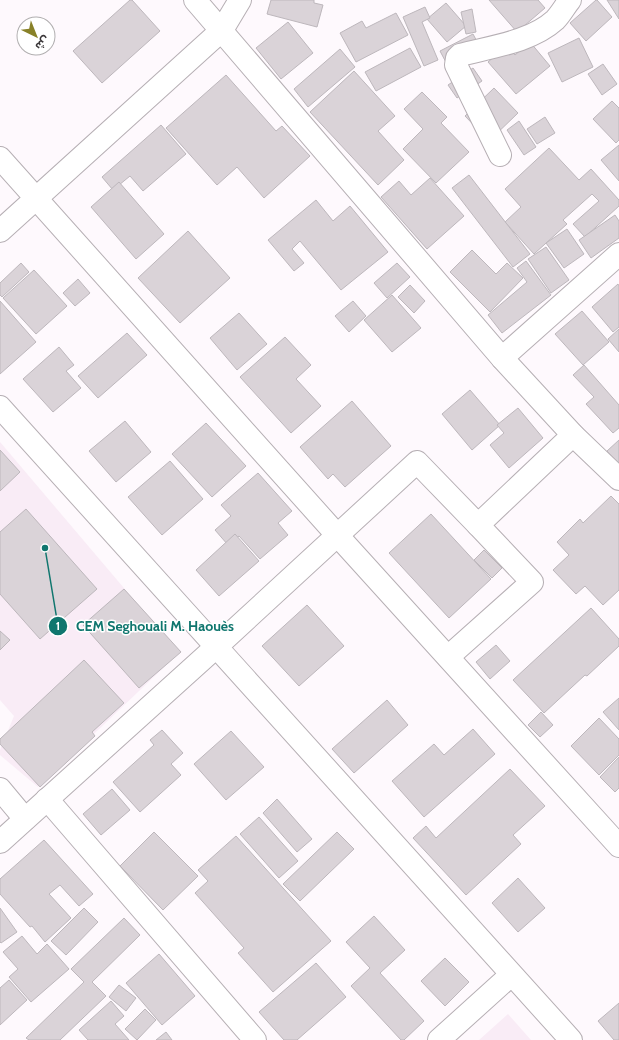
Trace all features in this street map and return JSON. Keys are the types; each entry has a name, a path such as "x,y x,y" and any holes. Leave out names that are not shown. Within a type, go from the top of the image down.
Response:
{"street":[{"path":"195,0 502,358 573,435 619,479"},
{"path":"0,230 222,30 240,0"},
{"path":"500,155 456,65 457,58 460,55 530,36 543,29 556,19 570,0"},
{"path":"0,158 337,535 619,846"},
{"path":"502,358 619,254"},
{"path":"0,407 570,1040"},
{"path":"478,525 573,435"},
{"path":"0,842 216,647 417,462 532,582 448,657"},
{"path":"0,788 25,819"},
{"path":"47,799 255,1040"},
{"path":"439,1040 511,975"}],"shaded area":[{"path":"0,442 179,653 38,787 0,755 0,750 14,716 0,700"},
{"path":"508,1014 531,1040 479,1040"}],"building":[{"path":"130,0 132,0 160,31 102,83 73,51"},
{"path":"271,0 314,0 314,3 323,5 317,27 267,14"},
{"path":"489,0 538,0 545,8 517,32"},
{"path":"596,0 612,17 586,41 570,23"},
{"path":"607,0 619,0 619,19"},
{"path":"446,3 466,26 447,42 427,19"},
{"path":"425,7 430,18 422,22 438,60 424,66 403,17"},
{"path":"472,9 476,32 466,34 461,12"},
{"path":"396,13 408,35 356,62 340,33 362,21 366,28"},
{"path":"288,22 313,53 281,79 256,48"},
{"path":"473,34 482,51 449,68 440,51"},
{"path":"579,38 593,67 562,82 548,53"},
{"path":"530,42 550,66 516,94 488,62 507,46 515,55"},
{"path":"410,48 421,67 376,91 365,72"},
{"path":"340,49 355,67 308,107 294,89"},
{"path":"603,64 617,84 602,95 588,74"},
{"path":"473,68 482,81 457,98 448,85"},
{"path":"354,71 395,116 378,131 404,160 378,185 310,112"},
{"path":"226,75 276,131 282,126 310,156 264,198 237,167 217,185 166,128"},
{"path":"494,88 518,113 489,141 465,116"},
{"path":"422,92 447,117 441,123 469,152 436,183 403,149 423,129 404,109"},
{"path":"612,101 619,108 619,140 616,143 593,119"},
{"path":"545,117 555,133 537,144 527,129"},
{"path":"519,121 536,147 524,155 507,130"},
{"path":"161,125 186,154 143,191 130,176 113,190 102,177"},
{"path":"619,145 619,181 601,160"},
{"path":"549,148 579,180 591,169 619,200 619,206 585,237 573,224 599,201 592,194 563,220 567,224 534,254 505,222 521,207 505,189"},
{"path":"469,175 530,254 513,267 452,188"},
{"path":"430,178 464,216 427,249 381,197 399,181 411,195"},
{"path":"119,182 164,234 136,259 91,207"},
{"path":"316,200 333,221 350,206 388,252 341,290 300,241 292,249 304,263 294,271 268,240"},
{"path":"615,215 619,221 619,238 591,258 579,240"},
{"path":"567,229 584,254 564,268 546,243"},
{"path":"188,231 230,278 180,323 138,278"},
{"path":"546,247 569,280 551,293 528,259"},
{"path":"472,250 496,274 507,263 523,278 490,312 450,272"},
{"path":"526,261 551,295 502,333 488,315 527,282 517,268"},
{"path":"21,263 29,272 2,297 0,295 0,283"},
{"path":"397,263 410,277 387,298 374,283"},
{"path":"34,270 67,306 36,334 3,298"},
{"path":"78,279 90,293 75,306 63,293"},
{"path":"618,284 619,327 613,332 592,307"},
{"path":"410,285 425,301 414,313 398,297"},
{"path":"392,295 421,328 392,352 364,320"},
{"path":"0,301 36,342 0,374"},
{"path":"353,301 366,316 349,332 335,316"},
{"path":"582,311 609,342 583,365 555,334"},
{"path":"239,313 267,344 237,370 210,338"},
{"path":"619,329 619,352 608,339"},
{"path":"127,333 147,355 98,398 78,376"},
{"path":"285,337 311,365 296,379 321,406 291,433 240,377"},
{"path":"59,347 74,365 66,371 81,388 53,412 23,379"},
{"path":"584,365 619,405 619,428 613,433 586,404 594,397 573,375"},
{"path":"470,390 500,425 472,450 442,414"},
{"path":"352,401 391,446 345,487 333,474 328,479 300,447"},
{"path":"518,408 543,438 509,468 490,445 504,433 497,425"},
{"path":"125,421 151,452 116,482 89,451"},
{"path":"206,423 246,466 212,497 172,454"},
{"path":"619,440 619,465 607,451"},
{"path":"0,450 20,472 0,491"},
{"path":"170,461 203,499 162,535 128,497"},
{"path":"258,473 292,511 278,523 288,535 260,559 239,536 228,545 215,530 231,516 221,505"},
{"path":"611,496 619,504 619,590 603,605 585,586 576,594 553,570 569,555 557,542 580,519 583,523"},
{"path":"26,509 97,589 40,639 0,594 0,532"},
{"path":"431,514 491,579 449,618 389,553"},
{"path":"235,534 259,561 219,596 196,570"},
{"path":"484,550 502,568 492,578 474,560"},
{"path":"124,589 181,652 139,688 83,625"},
{"path":"307,605 344,646 299,686 262,646"},
{"path":"591,608 619,639 619,646 544,713 513,680"},
{"path":"0,631 10,640 0,650"},
{"path":"496,645 510,661 490,679 476,662"},
{"path":"84,660 124,703 92,732 95,736 40,787 0,744 0,739"},
{"path":"619,698 619,730 603,712"},
{"path":"387,700 408,725 354,773 332,749"},
{"path":"541,712 553,725 540,737 528,725"},
{"path":"599,718 619,739 619,755 599,775 571,746"},
{"path":"473,729 495,754 424,817 392,781 434,744 444,755"},
{"path":"162,730 183,753 171,764 181,775 140,812 113,782 154,745 150,740"},
{"path":"231,731 264,767 226,800 194,764"},
{"path":"619,757 619,788 615,792 600,777"},
{"path":"510,769 545,806 513,835 521,844 466,895 413,838 426,826 436,838"},
{"path":"112,789 130,810 101,835 83,814"},
{"path":"277,799 312,839 297,852 263,813"},
{"path":"259,817 298,861 279,878 240,834"},
{"path":"154,832 198,876 163,910 120,866"},
{"path":"337,832 354,849 300,901 283,884"},
{"path":"236,836 331,941 273,992 238,953 244,948 195,893 208,881 198,870"},
{"path":"44,840 93,894 79,906 60,885 49,894 71,918 45,942 32,926 30,927 0,894 0,879"},
{"path":"518,878 545,908 518,932 492,903"},
{"path":"0,908 17,932 1,943 0,942"},
{"path":"84,908 98,922 66,955 51,941"},
{"path":"374,916 405,950 380,973 424,1021 404,1040 401,1040 351,986 370,968 346,942"},
{"path":"124,918 140,935 92,982 106,996 60,1040 29,1040 26,1038 84,982 71,969"},
{"path":"22,936 37,954 47,944 69,969 31,1002 9,977 18,969 3,952"},
{"path":"159,954 195,996 162,1025 126,983"},
{"path":"445,958 469,982 445,1006 421,981"},
{"path":"316,963 346,997 297,1040 284,1040 259,1012"},
{"path":"9,980 27,1000 0,1025 0,988"},
{"path":"119,985 136,998 126,1011 109,997"},
{"path":"111,1001 124,1016 115,1024 129,1040 88,1040 79,1030"},
{"path":"619,1003 619,1040 614,1040 598,1021"},
{"path":"145,1009 156,1020 137,1040 125,1029"},
{"path":"166,1032 172,1040 156,1040"}],"place":[{"name":"CEM Seghouali M. Haouès","path":"45,548"}]}
